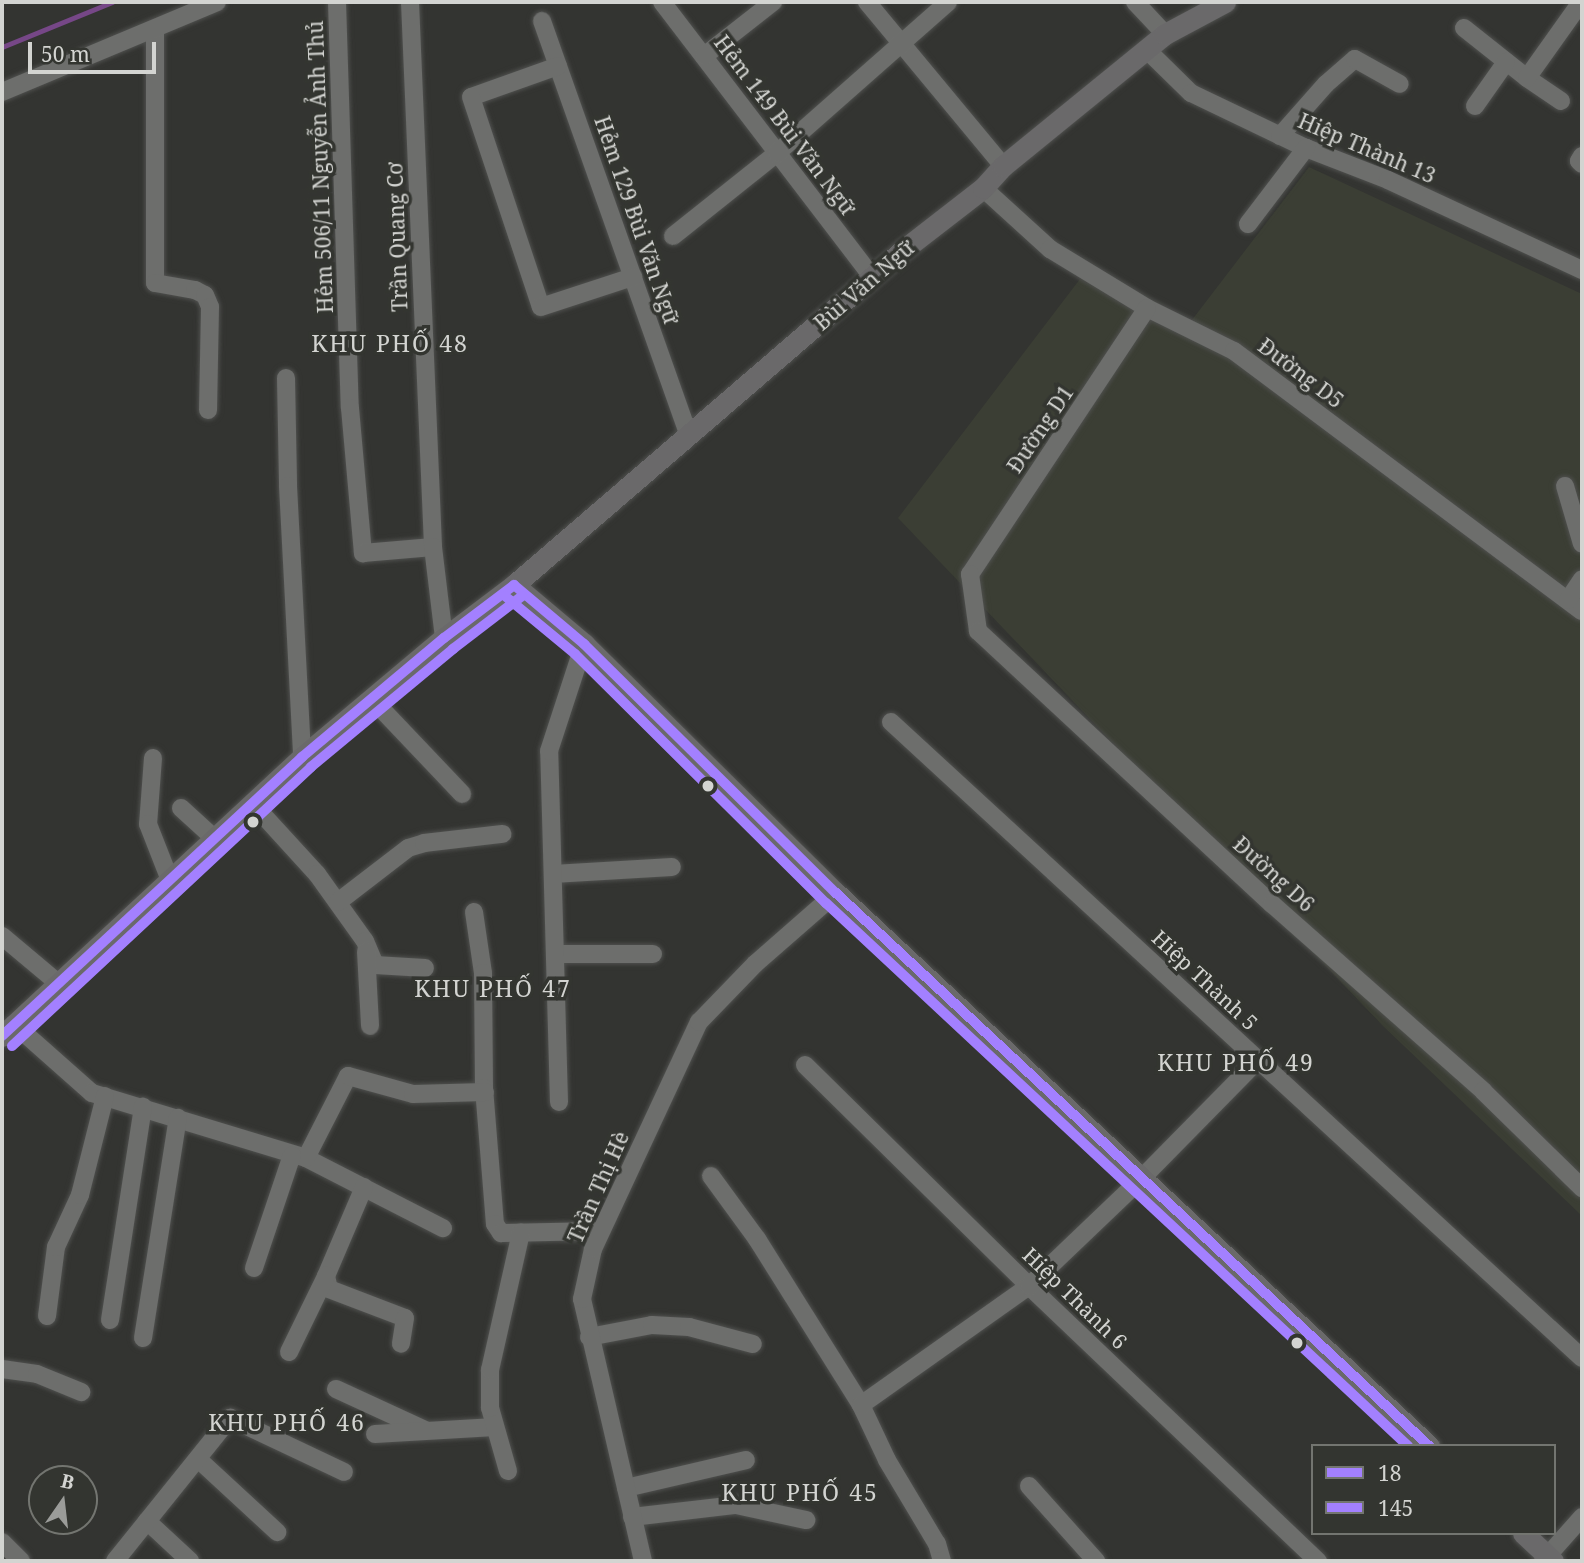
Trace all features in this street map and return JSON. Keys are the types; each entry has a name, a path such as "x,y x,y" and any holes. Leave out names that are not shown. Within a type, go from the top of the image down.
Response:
{"main road":[{"name":"Bùi Văn Ngữ","path":"8,1030 302,757 443,638 514,584 872,277 983,188 1003,166 1166,34 1225,2"},
{"path":"514,584 584,644 835,893 1427,1444"},
{"path":"1525,1535 1548,1559"}],"street":[{"path":"2,92 216,2"},
{"name":"Hẻm 506/11 Nguyễn Ảnh Thủ","path":"337,2 350,408 363,553 433,547"},
{"name":"Trần Quang Cơ","path":"410,2 433,547 443,638"},
{"name":"Hẻm 149 Bùi Văn Ngữ","path":"662,2 872,277"},
{"path":"704,56 773,2"},
{"path":"867,2 1003,166"},
{"path":"673,236 777,153 948,2"},
{"path":"1135,2 1166,34"},
{"path":"1527,78 1581,2"},
{"name":"Hẻm 129 Bùi Văn Ngữ","path":"541,21 689,435"},
{"path":"1464,28 1561,101"},
{"path":"155,29 155,283 195,290 205,295 210,307 208,410"},
{"name":"Hiệp Thành 13","path":"1146,50 1191,93 1306,148 1388,180 1582,270"},
{"path":"1280,136 1326,84 1355,59 1401,84"},
{"path":"1475,106 1506,62"},
{"path":"558,66 471,97 541,307 633,277"},
{"path":"1248,224 1306,148"},
{"path":"1582,156 1579,161 1582,164"},
{"name":"Đường D5","path":"983,188 1050,248 1147,309 1234,351 1575,606"},
{"name":"Đường D1","path":"970,574 1147,309"},
{"path":"286,378 288,486 302,757"},
{"path":"1565,486 1582,544"},
{"name":"Đường D6","path":"970,574 978,631 1272,904 1483,1091 1582,1188"},
{"path":"1575,606 1582,579"},
{"path":"559,1102 549,751 584,644"},
{"path":"372,699 462,794"},
{"name":"Hiệp Thành 5","path":"891,722 1582,1357"},
{"path":"153,758 148,824 170,880"},
{"path":"253,804 317,874 365,941 375,965 425,968"},
{"path":"181,808 215,839"},
{"path":"338,902 408,848 424,843 502,834"},
{"path":"553,874 672,867"},
{"name":"Trần Thị Hè","path":"643,1561 582,1299 593,1249 699,1022 755,964 835,893"},
{"path":"474,912 484,973 485,1092 495,1224 501,1233 600,1231"},
{"path":"2,936 58,983"},
{"path":"365,941 370,1026"},
{"path":"556,954 653,954"},
{"path":"8,1030 92,1093 299,1157 443,1228"},
{"path":"861,1405 1029,1286 1141,1179 1258,1060"},
{"name":"Hiệp Thành 6","path":"805,1065 1029,1286 1318,1561"},
{"path":"254,1268 299,1157 348,1076 413,1094 485,1092"},
{"path":"47,1316 56,1247 80,1195 105,1096"},
{"path":"110,1320 143,1107"},
{"path":"143,1338 178,1118"},
{"path":"710,1176 757,1239 861,1405 887,1460 937,1544 942,1561"},
{"path":"289,1352 326,1276 364,1187"},
{"path":"508,1471 489,1408 490,1370 521,1232"},
{"path":"326,1276 329,1289 405,1318 401,1343"},
{"path":"589,1337 652,1325 689,1327 752,1344"},
{"path":"2,1369 37,1374 81,1392"},
{"path":"336,1389 427,1431"},
{"path":"115,1561 230,1418 344,1472"},
{"path":"375,1434 495,1427"},
{"path":"198,1459 277,1532"},
{"path":"626,1488 746,1460"},
{"path":"1029,1486 1096,1561"},
{"path":"632,1517 736,1505 806,1520"},
{"path":"1548,1559 1582,1517"},
{"path":"148,1521 190,1561"},
{"path":"2,1542 21,1561"}],"shaded area":[{"path":"1309,167 1582,294 1582,1216 1383,1026 898,518 1083,275 1182,333"}],"waterway":[{"path":"2,47 112,2"}],"transit line":[{"name":"18","path":"514,585 584,644 836,893 1427,1444"},
{"name":"18","path":"2,1036 302,757 444,638 514,585"},
{"name":"145","path":"505,596 575,654 826,903 1406,1444"},
{"name":"145","path":"12,1046 311,767 453,649 522,596"}],"district":[{"name":"KHU PHỐ 48","path":"390,343"},
{"name":"KHU PHỐ 47","path":"493,988"},
{"name":"KHU PHỐ 49","path":"1236,1062"},
{"name":"KHU PHỐ 46","path":"287,1422"},
{"name":"KHU PHỐ 45","path":"800,1492"}]}
